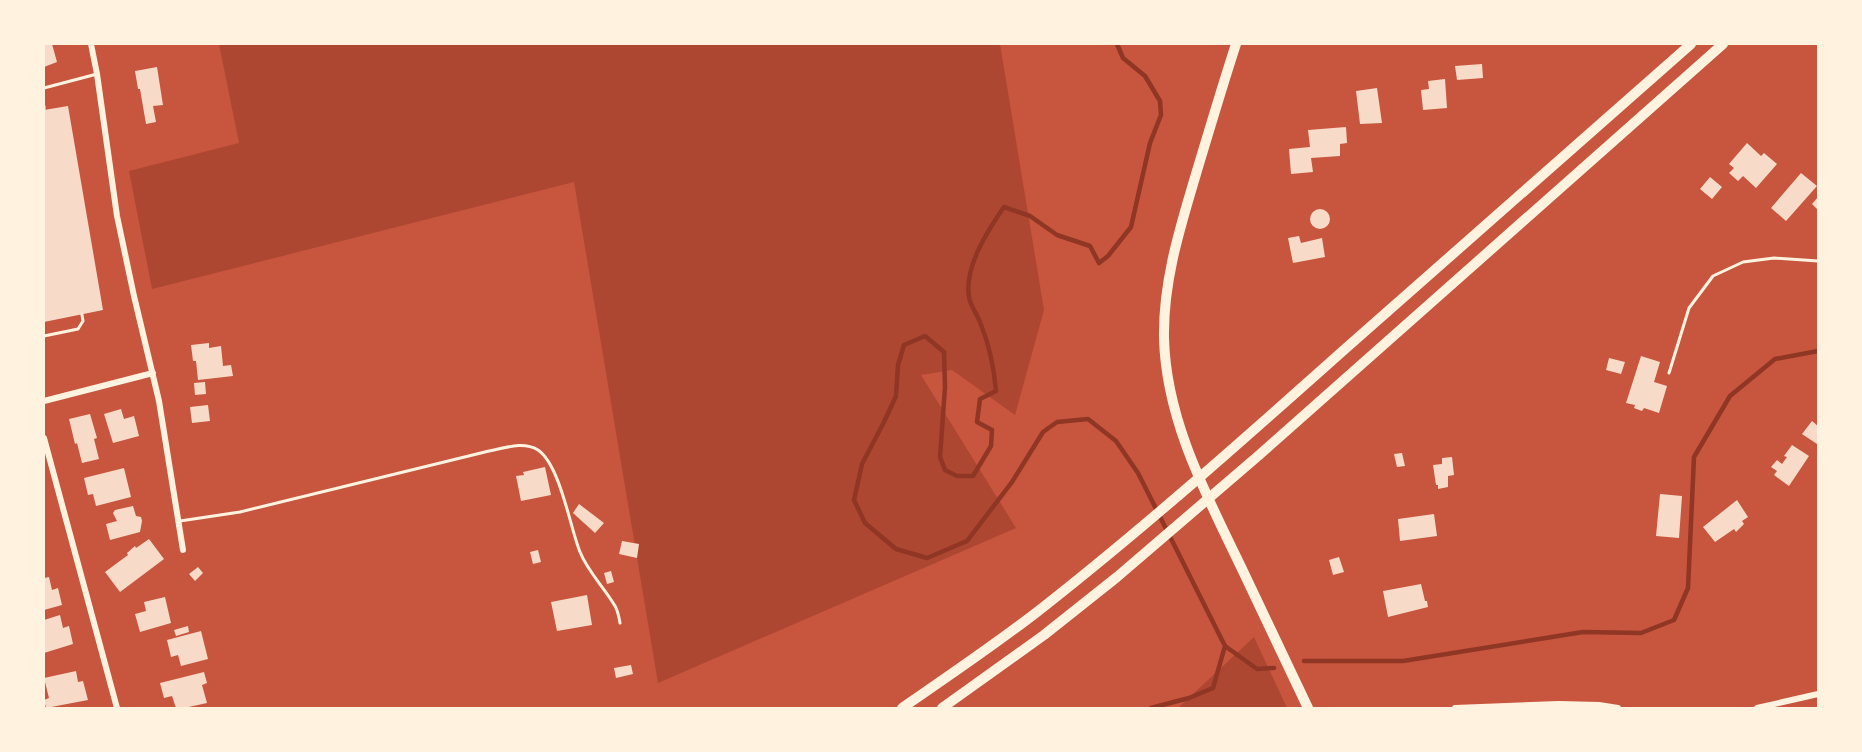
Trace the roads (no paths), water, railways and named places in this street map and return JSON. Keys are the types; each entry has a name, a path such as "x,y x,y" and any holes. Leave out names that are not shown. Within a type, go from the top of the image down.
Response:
{"main road":[{"path":"1236,44 1180,227 1169,275 1164,337 1167,374 1171,399 1191,460 1308,708"},
{"path":"902,708 1035,614 1108,555 1247,436 1691,44"},
{"path":"942,708 1044,635 1117,577 1258,456 1723,44"}],"street":[{"path":"91,44 117,216 153,373 183,550"},
{"path":"44,401 153,373"},
{"path":"44,438 117,708"},
{"path":"1757,708 1818,694"},
{"path":"1455,708 1559,704 1618,708"}],"lane":[{"path":"44,88 97,74"},
{"path":"1669,373 1689,308 1713,276 1743,262 1774,258 1818,261"},
{"path":"44,336 78,330 83,321 82,315"},
{"path":"178,521 240,512 489,451 528,445 540,452 551,466 558,481 579,550 590,572 617,608 620,623"}],"waterway":[{"path":"1117,44 1123,58 1145,76 1160,101 1161,115 1150,143 1131,227 1108,256 1099,263 1090,246 1057,235 1030,216 1004,207 979,249 968,285 970,300 986,339 994,373 996,391 980,399 977,422 992,430 991,446 973,476 957,476 945,470 940,457 945,387 944,352 925,336 904,345 898,365 896,396 862,464 854,500 865,523 896,549 927,558 967,541 1012,482 1043,432 1057,422 1088,419 1116,441 1138,473 1225,646 1213,688 1189,698 1151,708"},
{"path":"1304,661 1403,661 1583,632 1641,633 1674,620 1688,588 1694,457 1730,396 1775,359 1818,351"},
{"path":"1225,646 1257,669 1274,668"}]}
